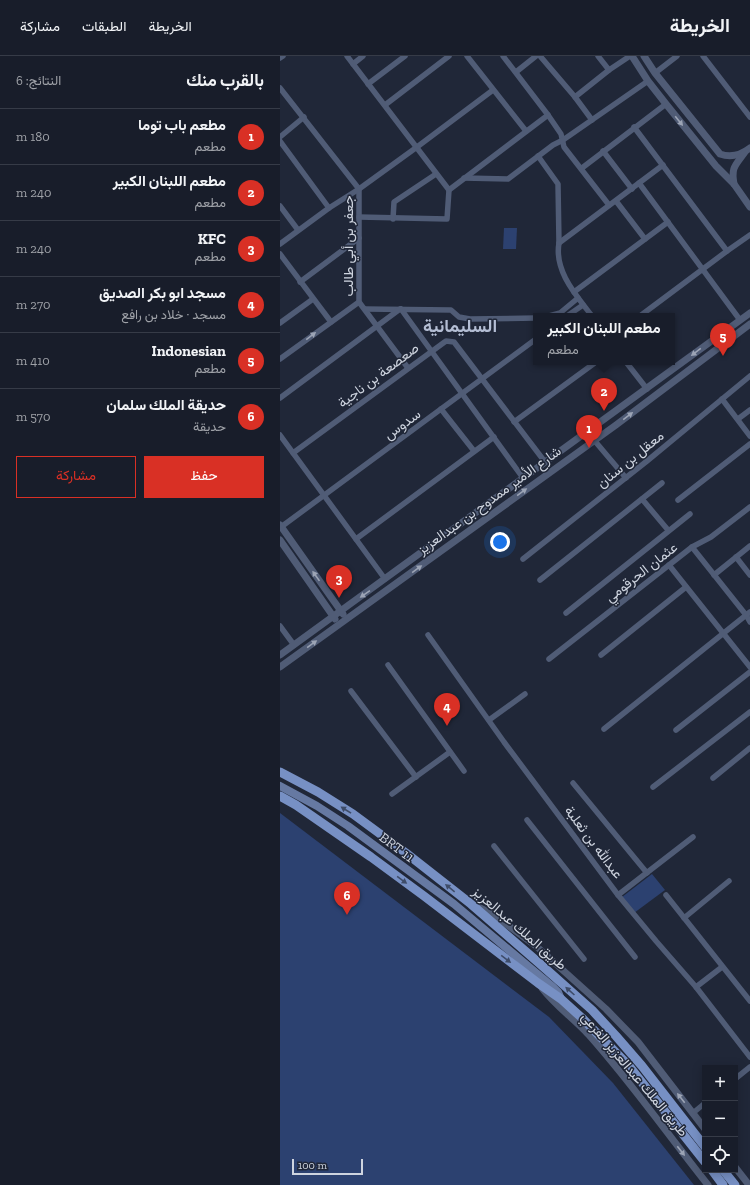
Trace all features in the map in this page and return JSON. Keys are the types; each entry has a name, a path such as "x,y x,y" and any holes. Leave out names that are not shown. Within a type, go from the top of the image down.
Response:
{"main road":[{"name":"طريق الملك عبدالعزيز","path":"280,772 318,792 353,814 471,904 539,963 592,1010 616,1036 642,1066 702,1143"},
{"name":"BRT 11","path":"280,786 317,806 348,826 454,904 553,987 558,992 561,999"},
{"name":"طريق الملك عبدالعزيز","path":"280,796 302,809 377,862 538,984 561,999 588,1023 629,1066 702,1158"},
{"name":"BRT 11","path":"493,936 539,963"},
{"path":"714,1173 723,1185"},
{"path":"725,1173 735,1185"}],"street":[{"path":"347,56 449,190 447,219 393,219 359,217"},
{"path":"353,64 363,56"},
{"path":"368,84 405,56"},
{"path":"385,106 449,56"},
{"path":"467,56 526,131"},
{"path":"503,56 561,134 564,147 610,205"},
{"path":"516,72 536,56"},
{"path":"540,56 592,120"},
{"path":"598,56 609,70"},
{"path":"575,98 609,70 631,56 666,104 716,166 734,184 750,207"},
{"path":"644,56 655,73 720,154 727,157 739,155 747,150"},
{"path":"655,73 677,56"},
{"path":"703,56 750,117"},
{"path":"464,178 508,179 552,145 563,140 648,81"},
{"path":"280,244 329,208 359,189 417,148 493,90"},
{"name":"جعفر بن أبي طالب","path":"281,92 304,117 359,189 359,302 408,368"},
{"path":"582,168 666,104"},
{"path":"449,190 548,115"},
{"path":"280,137 304,117"},
{"path":"634,127 727,251"},
{"path":"280,141 329,208"},
{"path":"734,184 732,174 734,168 747,150"},
{"path":"603,151 632,189"},
{"path":"538,156 558,184 559,243 557,252 561,270 578,298 590,313"},
{"path":"559,243 663,165"},
{"path":"393,219 394,202 436,174"},
{"path":"639,184 740,320"},
{"path":"616,201 645,239"},
{"path":"280,206 298,230"},
{"path":"574,292 668,222"},
{"path":"644,313 727,251 750,236"},
{"path":"300,282 359,238"},
{"path":"280,254 330,322"},
{"path":"561,313 578,298"},
{"path":"280,323 313,299"},
{"path":"280,359 359,302"},
{"path":"572,313 584,305"},
{"path":"365,309 451,310 459,317 470,319 533,318"},
{"path":"280,398 401,309"},
{"path":"401,309 523,478"},
{"name":"شارع الأمير ممدوح بن عبدالعزيز","path":"280,655 750,313"},
{"name":"شارع الأمير ممدوح بن عبدالعزيز","path":"280,667 594,440 750,324"},
{"name":"صعصعة بن ناجية","path":"293,453 430,351 446,341 454,342 545,462"},
{"name":"سدوس","path":"281,526 442,410 533,341"},
{"path":"514,422 592,365"},
{"path":"628,365 647,389"},
{"name":"معقل بن سنان","path":"523,558 626,478 750,376"},
{"path":"722,399 750,436"},
{"path":"442,410 474,451"},
{"path":"738,419 750,410"},
{"path":"280,435 385,579"},
{"path":"356,539 494,437"},
{"path":"594,440 626,478"},
{"path":"678,500 750,444"},
{"path":"540,580 662,483"},
{"path":"642,499 668,530"},
{"name":"عثمان الحرقومي","path":"549,659 669,565 692,548 711,538 750,507"},
{"path":"566,613 668,530 690,514"},
{"path":"281,526 347,619"},
{"path":"280,540 339,624"},
{"path":"714,575 750,546"},
{"path":"692,548 748,614 750,622"},
{"path":"736,557 750,574"},
{"path":"669,565 750,667"},
{"path":"601,655 686,587"},
{"path":"604,729 748,614"},
{"path":"280,626 294,645"},
{"name":"عبدالله بن ثعلبة","path":"428,635 548,802 618,895 696,987 750,1057"},
{"path":"388,665 464,771"},
{"path":"676,730 750,672"},
{"path":"351,691 416,777"},
{"path":"489,720 525,694"},
{"path":"653,788 750,712"},
{"path":"713,778 750,748"},
{"path":"392,794 450,752"},
{"path":"573,783 646,873"},
{"path":"527,820 635,957"},
{"path":"618,895 693,837"},
{"path":"494,846 584,959"},
{"path":"684,918 729,881"},
{"path":"666,895 750,1001"},
{"name":"طريق الملك عبدالعزيز الفرعي","path":"471,904 485,910 536,946 606,1009 638,1042 702,1125"},
{"path":"696,987 722,967"},
{"name":"طريق الملك عبدالعزيز الفرعي","path":"538,984 548,996 587,1033 623,1075 708,1185"},
{"path":"738,1077 750,1067"},
{"path":"693,1113 702,1106"},
{"path":"738,1171 749,1185"}],"shaded area":[{"path":"504,228 517,228 516,249 503,249"},
{"path":"280,813 549,1017 613,1083 694,1185 280,1185"},
{"path":"652,874 665,890 634,913 622,897"}],"place":[{"name":"Indonesian","path":"723,356"},
{"name":"مطعم اللبنان الكبير","path":"604,411"},
{"name":"مطعم باب توما","path":"589,448"},
{"name":"KFC","path":"339,598"},
{"name":"مسجد ابو بكر الصديق","path":"447,726"},
{"name":"حديقة الملك سلمان","path":"347,915"}],"district":[{"name":"السليمانية","path":"460,326"}]}
